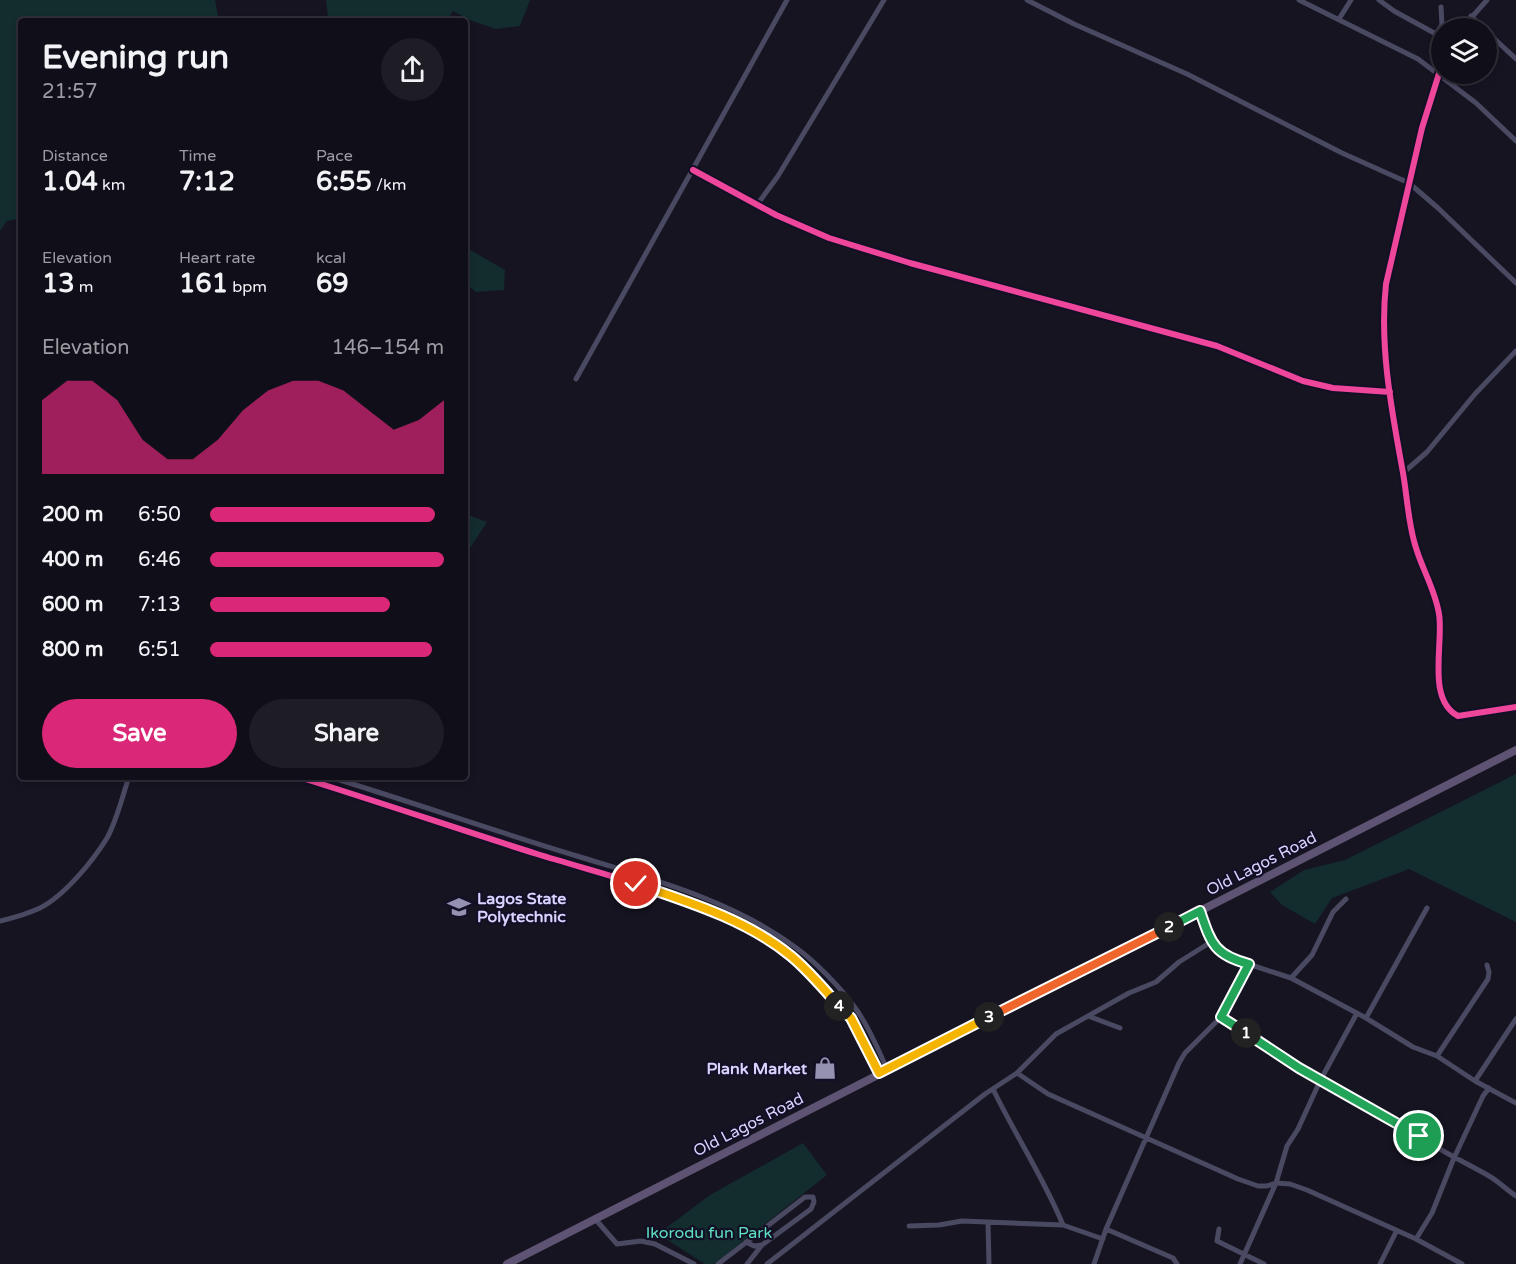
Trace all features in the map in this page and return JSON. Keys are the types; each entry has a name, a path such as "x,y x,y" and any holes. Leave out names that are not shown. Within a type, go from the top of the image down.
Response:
{"main road":[{"name":"Old Lagos Road","path":"509,1264 883,1071 1516,750"}],"street":[{"path":"576,379 787,0"},
{"path":"758,205 778,176 884,0"},
{"path":"1027,0 1074,24 1187,74 1342,153 1409,183 1516,283"},
{"path":"1299,0 1418,59 1431,69"},
{"path":"1339,19 1351,0"},
{"path":"1380,0 1387,2 1394,11 1436,34 1442,25 1442,7"},
{"path":"1471,16 1487,0"},
{"path":"1497,41 1516,59"},
{"path":"1435,84 1422,128 1388,272 1384,302 1384,338 1395,436 1415,545 1431,583 1439,614 1439,684 1443,700 1458,716 1516,707"},
{"path":"1451,84 1476,103 1516,141"},
{"path":"693,170 758,205 830,238 910,263 1217,346 1303,381 1333,388 1390,392"},
{"path":"1403,473 1427,452 1475,394 1516,351"},
{"path":"0,921 41,908 75,879 108,836 128,780"},
{"path":"308,780 687,901 760,935 791,956 851,1018 883,1071"},
{"path":"339,780 689,892 756,923 797,948 856,1009 873,1038 883,1071"},
{"path":"1291,978 1312,955 1333,912 1346,899"},
{"path":"1366,1018 1427,908"},
{"path":"1200,911 1211,942 1224,956 1291,978 1366,1018 1413,1047 1437,1056 1475,1081 1516,1103"},
{"path":"766,1264 993,1089 1017,1073 1056,1034 1129,993 1156,982 1179,962 1211,942"},
{"path":"1094,1264 1106,1229 1185,1053 1221,1017 1249,964"},
{"path":"1437,1056 1488,979 1490,972 1487,965"},
{"path":"1240,1264 1276,1183 1287,1146 1298,1129 1320,1081 1357,1013"},
{"path":"1088,1016 1120,1028"},
{"path":"1221,1017 1320,1081 1414,1132 1454,1158 1492,1177 1516,1196"},
{"path":"1475,1081 1516,1019"},
{"path":"1017,1073 1048,1094 1250,1184 1267,1186 1276,1183 1290,1184 1306,1190 1416,1239 1462,1264"},
{"path":"1416,1239 1432,1213 1454,1158 1489,1088"},
{"path":"993,1089 1055,1205 1063,1225"},
{"path":"718,1264 805,1197 813,1197 814,1202 811,1209 762,1245 747,1264"},
{"path":"596,1220 617,1244 641,1241 655,1244 694,1264"},
{"path":"909,1226 939,1225 962,1221 1063,1225 1103,1239"},
{"path":"988,1222 989,1264"},
{"path":"1219,1228 1217,1241 1264,1264"},
{"path":"1106,1229 1173,1258 1177,1264"},
{"path":"1380,1264 1396,1232"},
{"path":"746,1242 754,1246 762,1245"}],"green space":[{"path":"0,0 215,0 218,18 18,18 18,219 7,221 0,231"},
{"path":"326,0 530,0 520,26 496,29 472,21 453,11 449,18 331,18 328,16"},
{"path":"468,249 505,270 504,290 476,292 468,285"},
{"path":"468,515 487,522 468,551"},
{"path":"1516,774 1516,922 1409,869 1332,898 1315,924 1282,905 1270,892 1304,870 1345,860"},
{"name":"Ikorodu fun Park","path":"803,1143 827,1175 714,1264 705,1264 658,1234 710,1195"}],"cycle path":[{"path":"1436,84 1422,128 1386,284 1384,332 1391,403 1412,533 1439,614 1438,670 1442,697 1448,708 1458,716 1516,707"},
{"path":"693,170 776,215 829,238 910,263 1217,346 1303,381 1333,388 1390,392"},
{"path":"308,780 537,854 635,883 701,906 732,920 762,936 789,955 822,986 852,1020 879,1073"}],"place":[{"name":"Lagos State Polytechnic","path":"459,907"},
{"name":"Plank Market","path":"825,1068"}],"route":[{"path":"636,884 687,901 735,923 768,940 791,956 851,1018 879,1073 1200,911 1214,946 1224,956 1249,964 1221,1017 1320,1081 1419,1136"}]}
